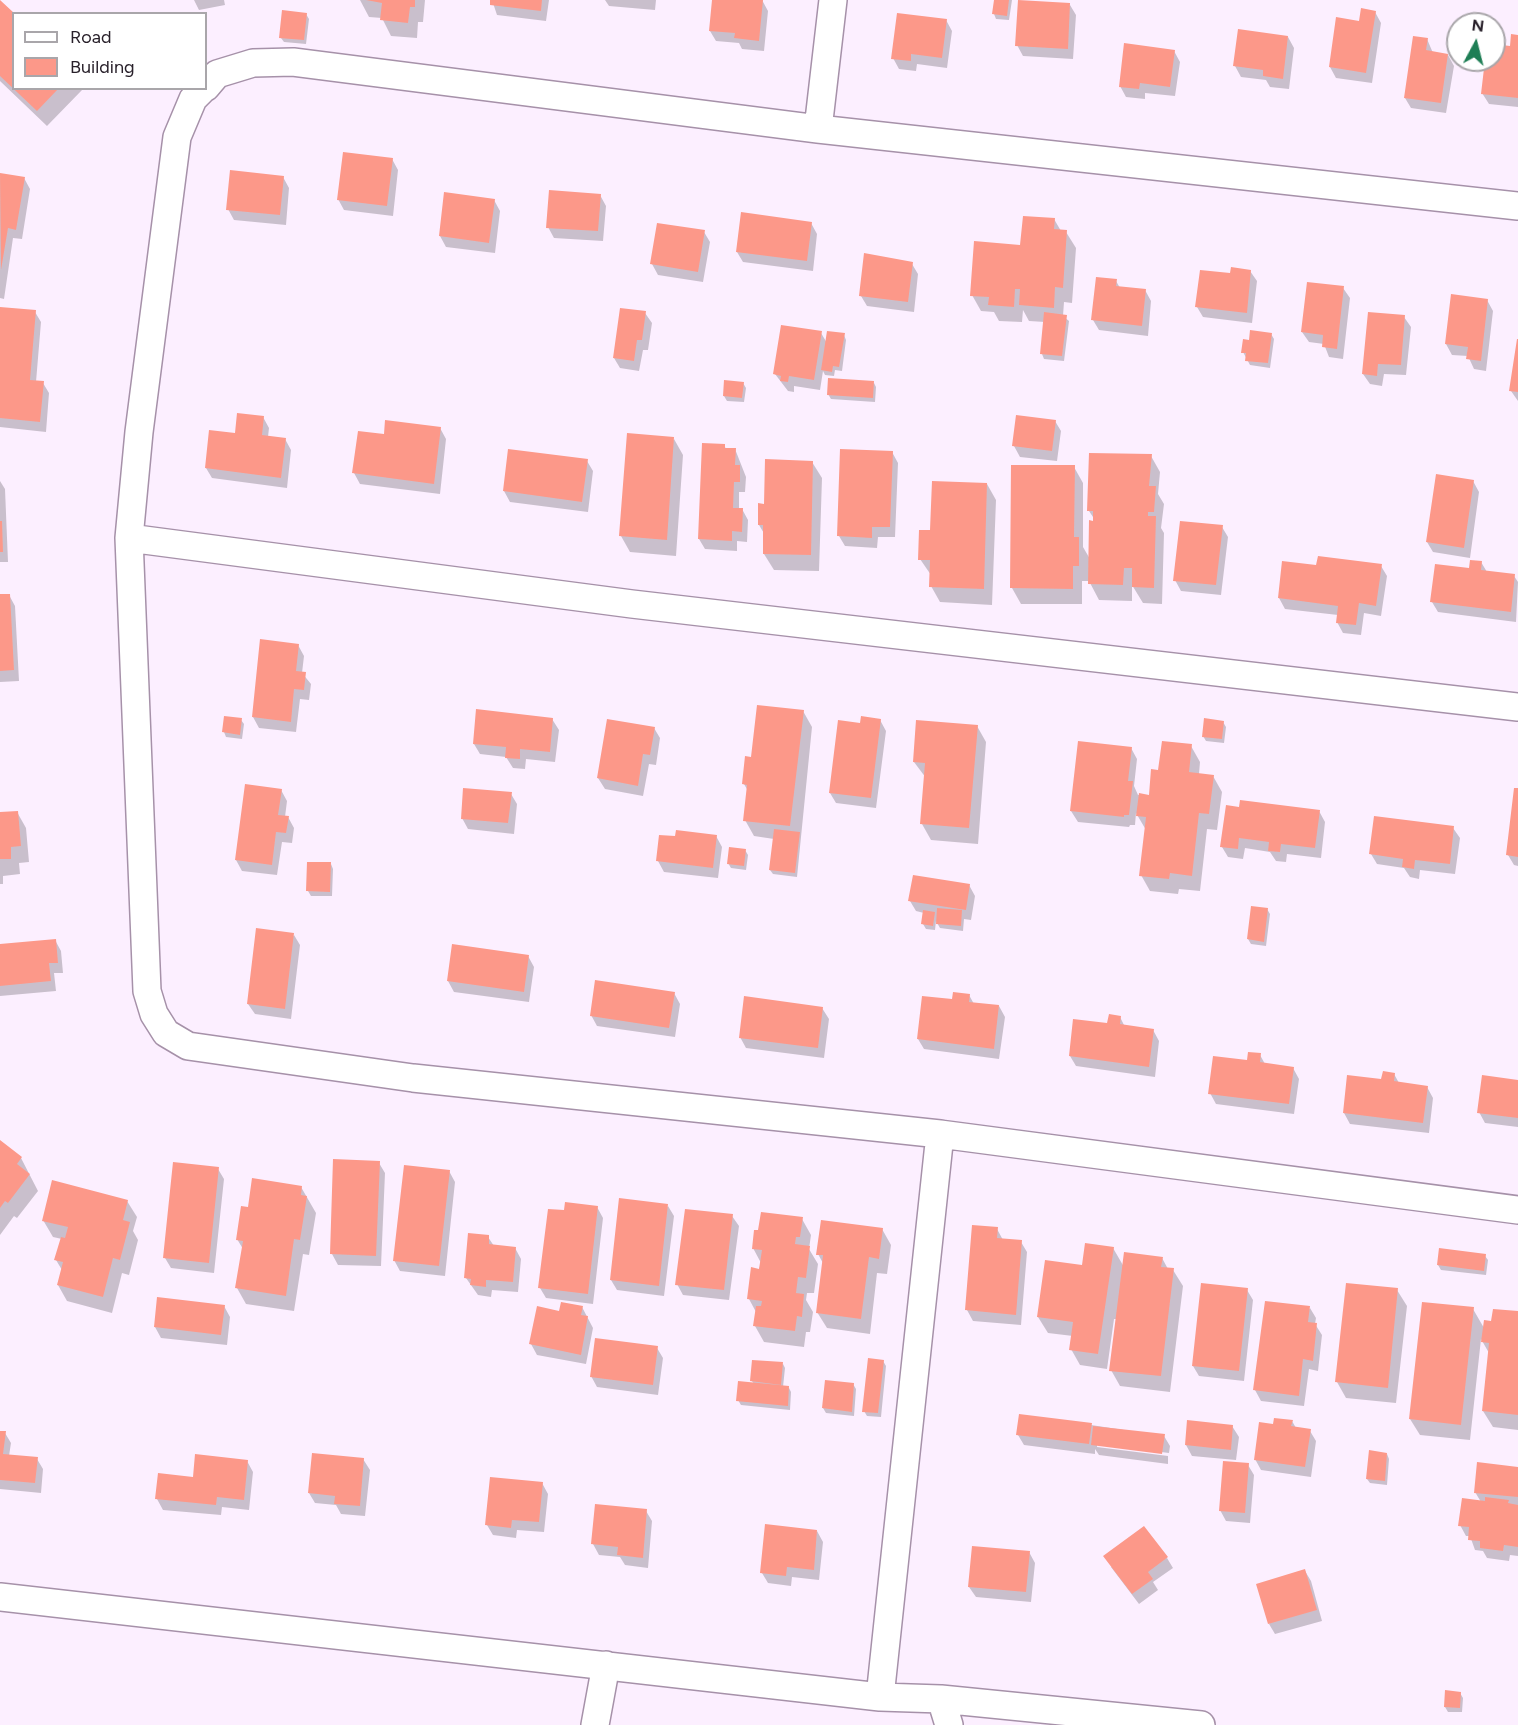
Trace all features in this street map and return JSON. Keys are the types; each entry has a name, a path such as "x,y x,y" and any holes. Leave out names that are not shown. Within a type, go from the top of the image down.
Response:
{"street":[{"path":"818,129 833,0"},
{"path":"207,86 217,74 253,63 293,62 818,129 1518,206"},
{"path":"203,90 193,99 177,137 139,432 129,538 147,991 154,1014 166,1033 188,1046 401,1077 940,1134 1518,1210"},
{"path":"129,538 644,605 1518,707"},
{"path":"880,1697 940,1134"},
{"path":"0,1597 880,1697 942,1699 1201,1725"},
{"path":"595,1725 606,1665"},
{"path":"942,1699 949,1725"}],"building":[{"path":"0,0 13,12 12,87 0,76"},
{"path":"366,0 415,0 415,7 410,7 408,23 380,20 382,3"},
{"path":"490,0 542,0 541,11 490,5"},
{"path":"712,0 763,0 759,41 734,38 735,33 709,31"},
{"path":"994,0 1009,0 1007,16 992,14"},
{"path":"1018,0 1070,3 1068,49 1015,46"},
{"path":"1361,8 1376,11 1366,73 1329,67 1336,17 1359,21"},
{"path":"282,10 307,13 304,40 279,38"},
{"path":"897,13 947,19 942,58 911,54 911,61 891,59"},
{"path":"1238,29 1288,36 1283,79 1263,76 1263,70 1233,66"},
{"path":"1511,34 1518,35 1518,98 1481,94 1484,72 1506,72 1506,46 1510,46"},
{"path":"1413,36 1428,38 1426,50 1446,54 1441,103 1404,98"},
{"path":"1124,43 1175,50 1170,87 1140,83 1139,89 1119,87"},
{"path":"15,90 57,90 37,111"},
{"path":"343,152 393,158 387,206 337,200"},
{"path":"230,170 284,176 280,215 226,210"},
{"path":"0,173 25,177 16,230 8,228 1,270"},
{"path":"549,190 601,194 598,231 546,228"},
{"path":"444,192 495,199 489,243 439,236"},
{"path":"741,212 812,222 807,261 736,252"},
{"path":"1023,216 1055,218 1054,229 1067,230 1063,288 1055,287 1054,308 1019,305 1020,289 1015,289 1014,307 988,305 989,297 970,296 974,241 1020,245"},
{"path":"657,223 705,230 698,272 650,264"},
{"path":"864,253 913,262 908,302 859,296"},
{"path":"1231,267 1251,270 1247,313 1195,307 1200,270 1230,273"},
{"path":"1096,277 1117,279 1116,286 1146,289 1142,326 1091,320"},
{"path":"1307,282 1344,286 1337,349 1322,347 1323,335 1301,332"},
{"path":"1451,294 1488,299 1481,361 1466,359 1468,347 1445,344"},
{"path":"0,307 36,310 30,380 44,381 40,422 0,418"},
{"path":"620,308 646,311 642,340 637,340 634,361 613,358"},
{"path":"1044,312 1067,315 1062,356 1040,354"},
{"path":"1368,312 1405,315 1401,365 1378,364 1377,376 1362,374"},
{"path":"781,325 822,331 814,380 789,376 788,382 780,381 781,376 773,374"},
{"path":"1250,330 1272,333 1268,363 1245,361 1246,353 1241,353 1243,339 1249,340"},
{"path":"827,331 845,333 839,367 833,366 832,372 821,370"},
{"path":"1518,339 1518,392 1509,391"},
{"path":"828,378 874,381 873,398 827,395"},
{"path":"724,380 744,382 742,398 723,396"},
{"path":"237,413 264,416 262,435 286,438 281,478 205,468 209,430 235,433"},
{"path":"1016,415 1056,420 1052,451 1012,446"},
{"path":"385,420 441,427 434,484 352,473 358,431 384,434"},
{"path":"627,433 674,437 667,540 619,536"},
{"path":"702,443 725,444 725,448 736,448 735,465 740,465 740,482 734,482 733,508 743,508 742,532 732,531 732,541 698,539"},
{"path":"508,449 588,459 582,502 503,491"},
{"path":"840,449 893,451 890,527 872,527 872,538 837,536"},
{"path":"1089,453 1152,454 1149,486 1156,486 1154,512 1148,512 1148,516 1156,516 1154,588 1132,587 1132,568 1124,568 1123,585 1088,584 1089,520 1093,521 1093,511 1087,511"},
{"path":"765,459 813,461 811,555 763,554 763,525 758,525 758,503 764,504"},
{"path":"1011,465 1075,465 1074,537 1079,537 1079,566 1073,566 1073,589 1010,588"},
{"path":"1436,474 1474,480 1464,548 1426,542"},
{"path":"932,481 987,483 984,589 929,587 930,560 918,560 919,530 930,530"},
{"path":"0,521 2,521 3,552 0,552"},
{"path":"1180,521 1223,525 1216,585 1173,581"},
{"path":"1318,556 1382,564 1376,606 1359,603 1356,625 1336,623 1338,606 1278,598 1282,561 1316,565"},
{"path":"1470,560 1482,561 1481,570 1515,574 1511,612 1430,602 1435,564 1469,568"},
{"path":"0,594 10,594 14,670 0,671"},
{"path":"260,639 299,644 296,671 306,672 304,690 294,689 291,722 252,717"},
{"path":"757,705 804,710 790,826 743,821 747,785 742,784 745,756 751,757"},
{"path":"476,709 553,718 550,752 520,749 520,759 505,758 506,747 473,744"},
{"path":"224,716 242,718 240,735 222,732"},
{"path":"861,716 881,719 871,798 829,793 838,720 860,723"},
{"path":"1204,718 1224,721 1222,739 1202,737"},
{"path":"607,719 655,727 650,755 643,754 638,786 597,778"},
{"path":"916,720 978,725 969,828 920,824 925,763 913,762"},
{"path":"1078,741 1132,747 1128,781 1133,781 1129,815 1124,815 1124,817 1070,811"},
{"path":"1162,741 1192,744 1189,772 1214,775 1209,814 1199,813 1192,876 1170,873 1169,879 1139,876 1146,817 1136,816 1139,793 1149,795 1151,769 1158,770"},
{"path":"245,784 282,789 278,815 289,816 286,833 276,832 272,865 235,860"},
{"path":"463,788 512,792 508,823 461,819"},
{"path":"1514,788 1518,788 1518,857 1506,855"},
{"path":"1240,800 1320,810 1315,848 1281,844 1280,852 1268,851 1269,842 1239,838 1238,849 1220,847 1226,805 1239,807"},
{"path":"18,811 21,846 11,847 11,859 0,859 0,812"},
{"path":"1374,816 1454,826 1450,864 1415,860 1414,869 1402,867 1403,859 1369,854"},
{"path":"774,829 800,832 795,873 769,870"},
{"path":"676,830 717,835 713,868 656,861 659,835 675,836"},
{"path":"729,847 746,849 744,866 727,864"},
{"path":"307,862 331,862 330,892 306,891"},
{"path":"913,875 970,884 966,910 908,901"},
{"path":"1251,906 1268,908 1264,942 1247,939"},
{"path":"937,908 962,910 961,926 936,924"},
{"path":"923,910 935,912 933,926 921,924"},
{"path":"256,928 294,933 285,1009 247,1004"},
{"path":"56,939 58,963 49,963 51,981 0,986 0,944"},
{"path":"452,944 529,955 524,992 447,981"},
{"path":"595,980 675,992 669,1028 590,1016"},
{"path":"953,992 970,994 969,1002 999,1005 994,1049 917,1039 922,996 952,999"},
{"path":"744,996 823,1007 818,1048 739,1038"},
{"path":"1109,1014 1121,1016 1120,1024 1154,1029 1149,1067 1069,1056 1073,1019 1107,1023"},
{"path":"1248,1052 1261,1053 1260,1062 1294,1067 1289,1104 1208,1094 1213,1056 1247,1060"},
{"path":"1383,1071 1395,1073 1394,1081 1428,1086 1423,1123 1343,1113 1347,1075 1381,1079"},
{"path":"1482,1075 1518,1080 1518,1118 1477,1113"},
{"path":"0,1140 22,1157 17,1164 30,1174 8,1203 5,1201 0,1208"},
{"path":"333,1159 380,1161 376,1256 330,1254"},
{"path":"173,1162 219,1167 209,1263 163,1258"},
{"path":"404,1165 450,1170 439,1266 393,1261"},
{"path":"252,1178 302,1186 301,1195 307,1196 300,1240 294,1239 286,1296 235,1288 243,1241 236,1240 241,1206 248,1207"},
{"path":"52,1180 128,1200 123,1220 130,1222 120,1260 113,1258 103,1297 57,1285 63,1262 54,1260 61,1237 65,1238 68,1227 42,1221"},
{"path":"619,1198 668,1204 659,1286 610,1280"},
{"path":"565,1202 598,1206 588,1294 538,1288 548,1209 564,1210"},
{"path":"685,1209 733,1214 724,1290 675,1285"},
{"path":"761,1212 803,1217 800,1237 796,1237 795,1244 810,1246 806,1278 798,1277 796,1293 804,1294 802,1317 797,1316 795,1331 753,1326 756,1306 761,1306 762,1301 747,1299 751,1267 759,1269 762,1250 752,1249 754,1230 758,1230"},
{"path":"821,1220 883,1228 879,1259 869,1257 861,1319 816,1313 823,1255 816,1255"},
{"path":"972,1225 998,1227 997,1238 1022,1240 1016,1315 965,1310"},
{"path":"468,1233 489,1235 489,1244 516,1247 513,1282 486,1280 486,1287 470,1285 471,1279 464,1278"},
{"path":"1085,1243 1114,1247 1098,1354 1069,1350 1073,1322 1037,1317 1045,1260 1082,1265"},
{"path":"1439,1248 1486,1254 1484,1271 1437,1265"},
{"path":"1124,1252 1163,1257 1161,1267 1174,1268 1161,1376 1109,1371"},
{"path":"1201,1283 1248,1288 1239,1371 1192,1366"},
{"path":"1346,1283 1398,1288 1388,1388 1335,1382"},
{"path":"157,1297 225,1305 221,1335 154,1327"},
{"path":"1265,1301 1310,1306 1308,1322 1317,1323 1313,1361 1303,1359 1299,1396 1253,1390"},
{"path":"561,1302 583,1306 581,1315 588,1316 581,1355 529,1344 537,1306 559,1311"},
{"path":"1422,1302 1474,1307 1461,1425 1409,1419"},
{"path":"1493,1309 1518,1311 1518,1415 1482,1411 1489,1343 1481,1342 1484,1320 1491,1321"},
{"path":"595,1338 658,1346 653,1385 590,1377"},
{"path":"868,1358 884,1360 878,1413 862,1412"},
{"path":"752,1360 783,1362 781,1385 750,1381"},
{"path":"825,1380 854,1383 852,1412 822,1408"},
{"path":"738,1381 789,1386 788,1406 736,1401"},
{"path":"1019,1414 1092,1423 1089,1444 1016,1435"},
{"path":"1274,1418 1293,1420 1291,1426 1311,1429 1305,1467 1254,1460 1259,1422 1273,1424"},
{"path":"1187,1420 1233,1425 1231,1450 1185,1445"},
{"path":"1093,1426 1165,1434 1162,1454 1091,1445"},
{"path":"0,1431 6,1431 3,1454 38,1457 35,1483 0,1480"},
{"path":"1369,1450 1387,1453 1385,1481 1366,1479"},
{"path":"312,1453 364,1458 360,1506 334,1504 335,1496 308,1493"},
{"path":"195,1454 248,1460 244,1500 217,1497 216,1505 155,1499 158,1473 193,1477"},
{"path":"1223,1461 1249,1463 1245,1513 1219,1511"},
{"path":"1477,1462 1518,1467 1518,1497 1474,1493"},
{"path":"490,1477 543,1482 539,1522 512,1520 511,1528 485,1525"},
{"path":"1485,1497 1509,1500 1508,1503 1518,1505 1518,1547 1504,1545 1503,1551 1480,1548 1480,1541 1468,1540 1469,1527 1458,1526 1462,1498 1485,1501"},
{"path":"595,1504 647,1509 643,1558 617,1555 618,1547 591,1544"},
{"path":"765,1524 817,1530 814,1570 787,1567 786,1576 760,1573"},
{"path":"1144,1526 1168,1557 1148,1572 1153,1579 1132,1594 1103,1556"},
{"path":"972,1546 1030,1551 1026,1592 968,1587"},
{"path":"1305,1569 1317,1610 1268,1624 1256,1584"},
{"path":"1445,1690 1461,1692 1460,1708 1444,1707"}]}
